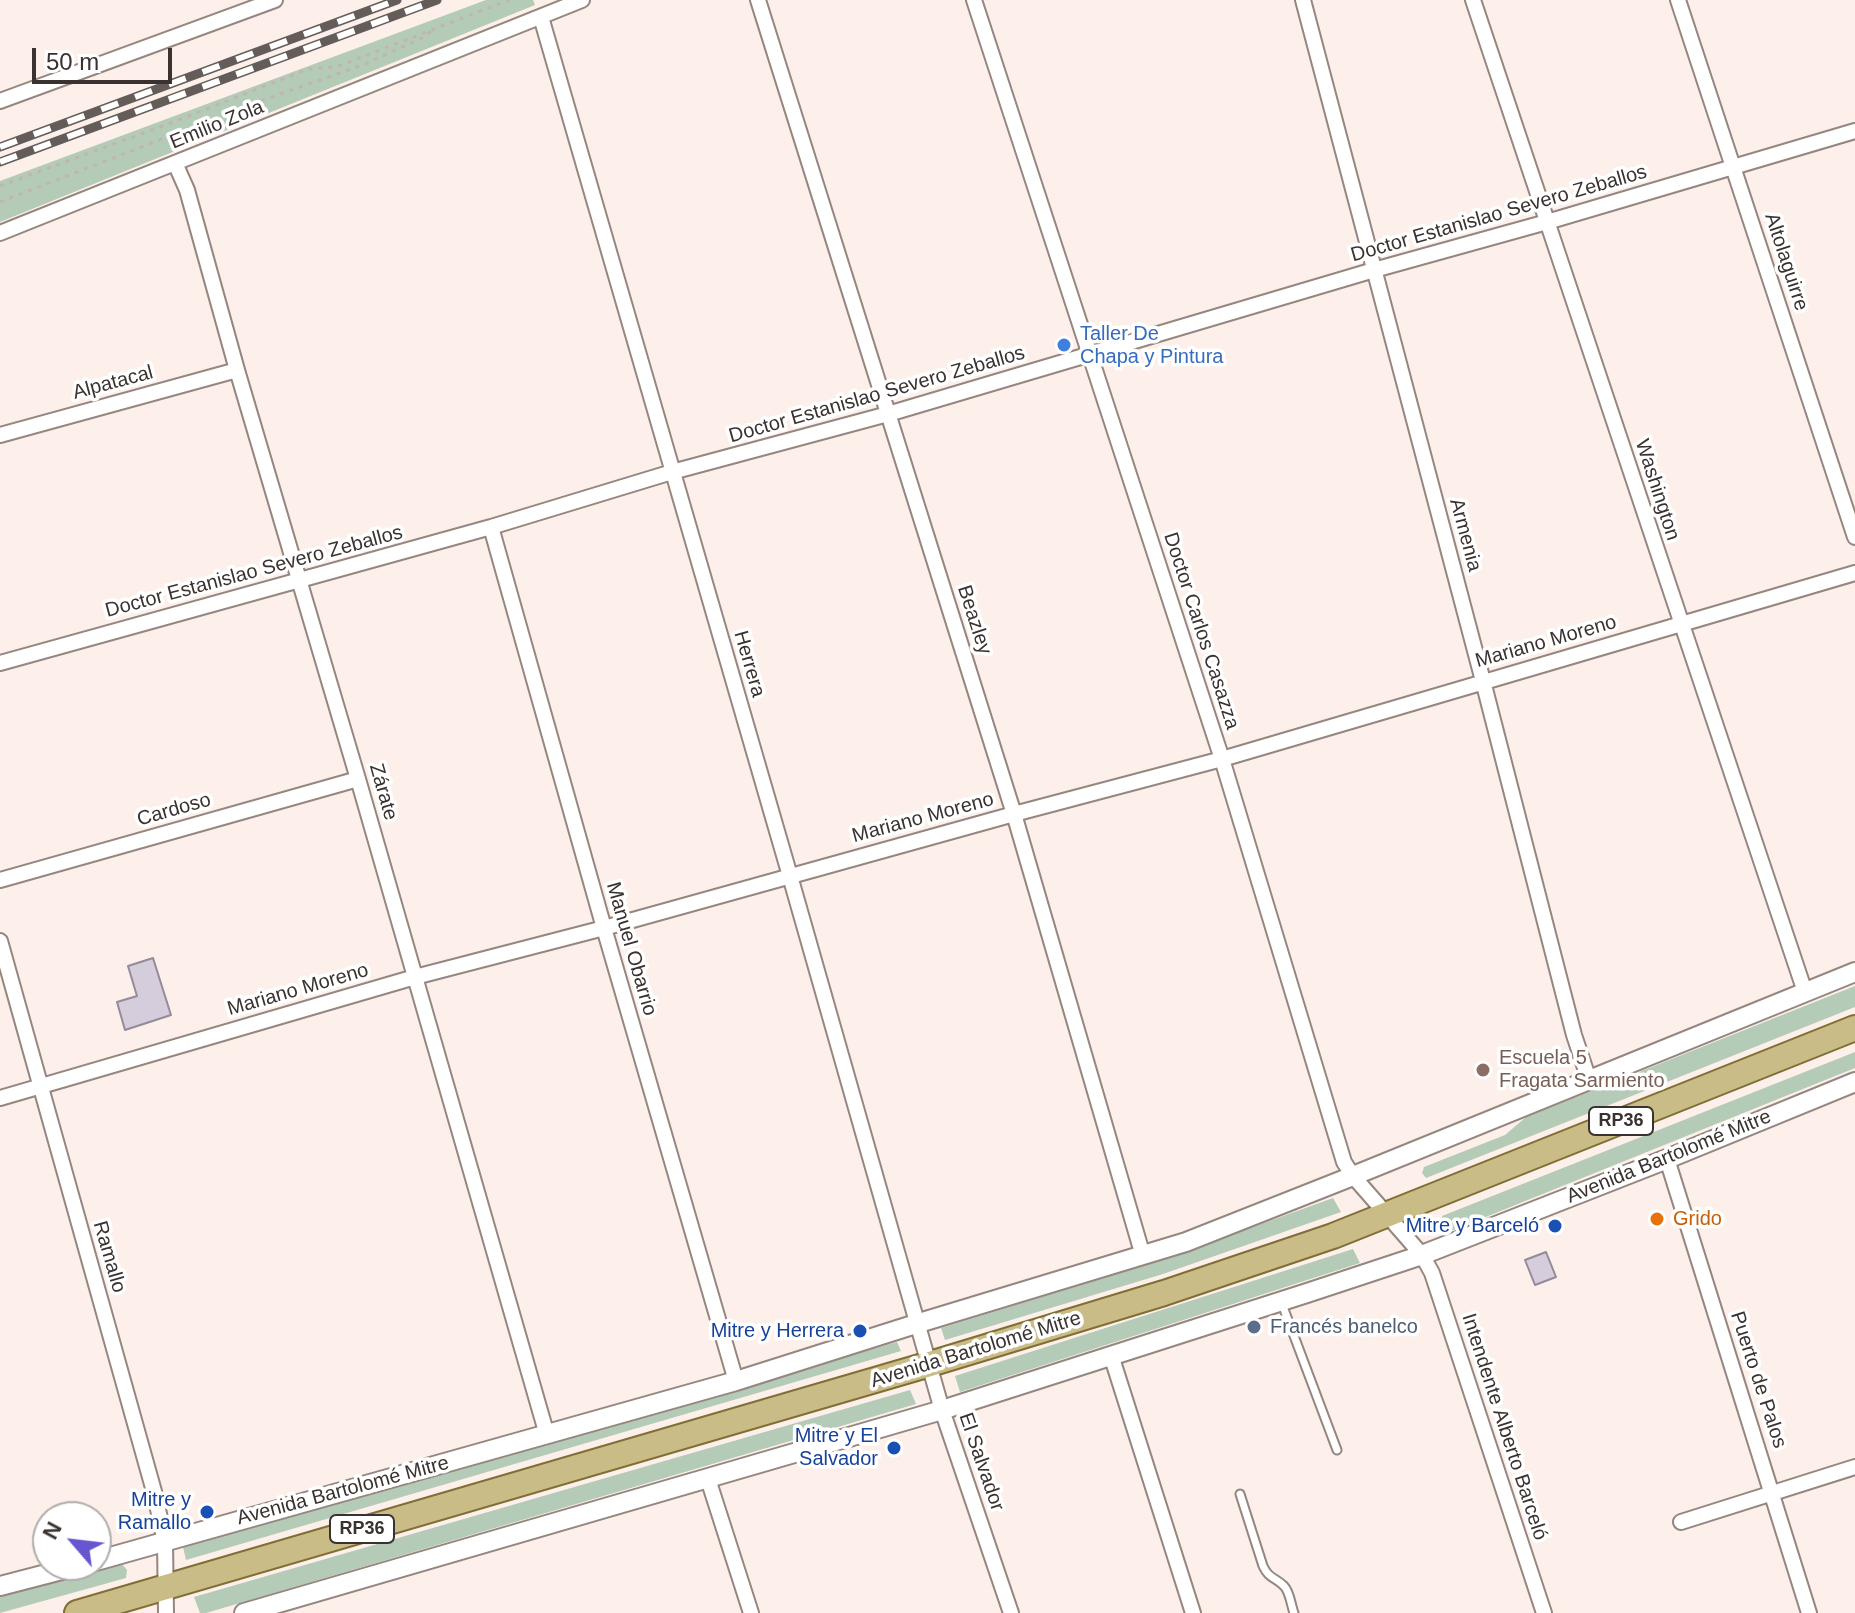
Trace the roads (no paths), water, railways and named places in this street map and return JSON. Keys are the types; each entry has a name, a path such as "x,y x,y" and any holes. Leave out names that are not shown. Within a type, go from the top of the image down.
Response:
{"main road":[{"name":"Avenida Bartolomé Mitre","path":"77,1613 1164,1293 1333,1236 1855,1028"}],"street":[{"path":"0,101 275,0"},
{"name":"Emilio Zola","path":"0,233 582,0"},
{"name":"Beazley","path":"758,0 1014,814 1143,1256"},
{"name":"Doctor Carlos Casazza","path":"974,0 1222,759 1344,1162 1422,1255"},
{"name":"Armenia","path":"1303,0 1574,1035 1589,1080"},
{"name":"Washington","path":"1473,0 1805,992"},
{"name":"Altolaguirre","path":"1678,0 1855,537"},
{"name":"Herrera","path":"541,17 919,1323"},
{"name":"Doctor Estanislao Severo Zeballos","path":"0,663 491,527 672,472 888,414 1855,131"},
{"name":"Zárate","path":"175,163 187,190 547,1435"},
{"name":"Alpatacal","path":"0,435 237,370"},
{"name":"Manuel Obarrio","path":"491,527 736,1381"},
{"name":"Mariano Moreno","path":"0,1098 415,977 1222,759 1855,573"},
{"name":"Cardoso","path":"0,880 358,779"},
{"name":"Ramallo","path":"0,941 155,1495 165,1542 166,1613"},
{"name":"Avenida Bartolomé Mitre","path":"112,1557 736,1381 1186,1242 1855,972"},
{"name":"Avenida Bartolomé Mitre","path":"244,1613 942,1410 1281,1302 1422,1255 1855,1082"},
{"name":"Puerto de Palos","path":"1667,1159 1809,1613"},
{"name":"Intendente Alberto Barceló","path":"1422,1255 1432,1273 1544,1613"},
{"name":"El Salvador","path":"919,1323 942,1410 1011,1613"},
{"path":"1111,1355 1193,1613"},
{"path":"1681,1522 1855,1467"},
{"path":"708,1479 751,1613"},
{"path":"0,1586 32,1578"}],"lane":[{"path":"1281,1302 1337,1450"},
{"path":"1240,1494 1263,1566 1268,1576 1287,1592 1294,1613"}],"railway":[{"path":"0,147 397,0"},
{"path":"0,162 437,0"}],"place":[{"name":"Taller De Chapa y Pintura","path":"1064,345"},
{"name":"Escuela 5 Fragata Sarmiento","path":"1483,1070"},
{"name":"Grido","path":"1657,1219"},
{"name":"Mitre y Barceló","path":"1555,1226"},
{"name":"Francés banelco","path":"1254,1327"},
{"name":"Mitre y Herrera","path":"860,1331"},
{"name":"Mitre y El Salvador","path":"894,1448"},
{"name":"Mitre y Ramallo","path":"207,1512"}]}
